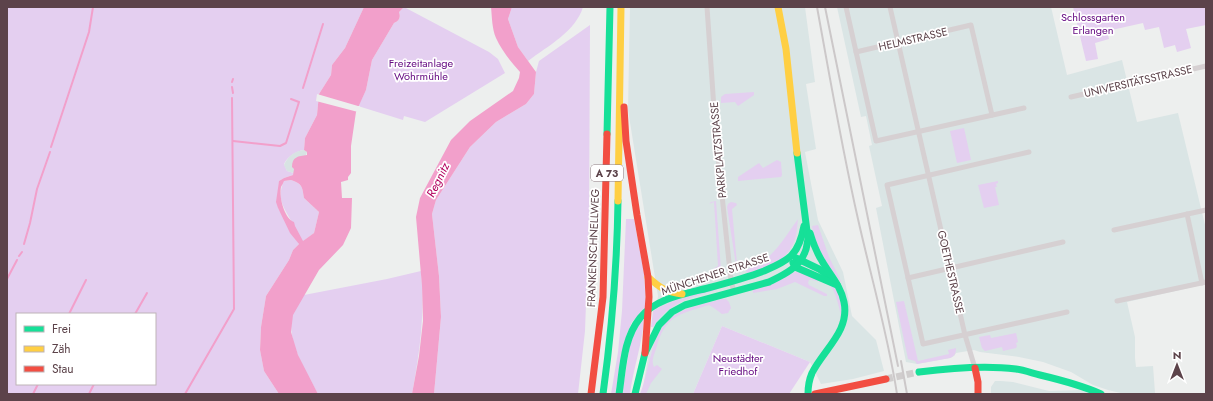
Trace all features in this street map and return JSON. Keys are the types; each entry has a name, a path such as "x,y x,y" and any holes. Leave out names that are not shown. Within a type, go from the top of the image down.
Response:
{"main road":[{"name":"FRANKENSCHNELLWEG","path":"591,394 598,346 603,290 610,7"},
{"name":"FRANKENSCHNELLWEG","path":"603,394 610,343 616,254 621,7"},
{"name":"MÜNCHENER STRASSE","path":"635,394 645,353 659,325 672,312 685,306 772,281 795,267 808,246 797,165 783,27 778,7"},
{"path":"619,84 625,112 626,141 648,277 649,297 645,353"},
{"path":"805,218 815,246 842,294 845,305 844,324 810,378 808,394"},
{"name":"MÜNCHENER STRASSE","path":"619,394 626,350 631,332 639,318 648,309 682,294 772,269 791,256 804,231 805,218"},
{"path":"791,256 826,273 838,287"},
{"path":"791,256 795,267 827,280 838,287"},
{"path":"648,277 661,289 668,292 682,294"},
{"path":"919,372 975,368 1007,368 1066,380 1100,394"},
{"path":"975,368 978,382 978,394"},
{"path":"816,394 886,379"}],"street":[{"name":"PARKPLATZSTRASSE","path":"707,7 716,138 731,281 734,292"},
{"path":"846,7 876,141 1024,108"},
{"path":"890,7 918,132"},
{"name":"HELMSTRASSE","path":"856,52 971,25 992,115"},
{"name":"UNIVERSITÄTSSTRASSE","path":"1071,97 1206,66"},
{"name":"GOETHESTRASSE","path":"918,132 965,335 975,368"},
{"path":"1029,152 887,185 923,344 1067,312"},
{"path":"1114,230 1206,210"},
{"path":"1117,301 1204,282 1187,214"},
{"path":"908,278 1063,242"}],"shaded area":[{"path":"630,7 805,7 815,82 806,84 816,149 805,152 818,220 843,272 852,316 876,340 884,371 853,379 821,384 810,362 722,326 693,394 642,394 658,296 628,110"},
{"path":"837,7 1051,7 1067,75 1122,60 1137,122 1178,113 1206,229 1206,284 1127,302 1135,337 1136,367 1153,366 1155,393 1125,394 1108,390 1093,385 1071,372 1043,362 974,350 956,353 950,358 917,364 906,362 876,208 882,206 869,146 872,145 866,116 861,117"},
{"path":"995,381 1013,382 1049,391 1081,390 1091,394 991,394 991,387"}],"green space":[{"path":"7,7 364,7 345,48 332,65 331,75 319,94 317,115 305,138 304,150 292,155 284,164 287,171 294,173 293,175 279,181 278,208 299,244 293,250 289,260 266,296 261,327 260,350 264,371 279,394 7,394"},
{"name":"Freizeitanlage Wöhrmühle","path":"404,7 489,52 498,59 505,73 425,122 404,116 403,120 358,106 366,90 372,60 394,23 399,19 399,12"},
{"path":"512,7 583,7 579,16 568,31 528,61 518,47 508,19"},
{"name":"Schlossgarten Erlangen","path":"1073,7 1206,7 1206,25 1186,29 1191,48 1177,52 1175,45 1164,48 1159,27 1145,30 1143,23 1107,31 1109,39 1095,43 1098,59 1086,61"},
{"path":"590,25 589,222 585,331 578,394 434,394 441,317 439,276 432,214 436,200 470,147 496,122 526,104 534,94 536,72 539,61"},
{"path":"754,92 754,95 738,106 735,102 721,103 721,97 725,94"},
{"path":"964,128 971,160 957,163 950,131"},
{"path":"777,160 781,162 781,177 738,181 738,177 759,163 763,168"},
{"path":"291,180 300,185 304,198 319,212 314,233 302,242 282,203 281,198 284,181"},
{"path":"998,181 996,184 997,187 995,187 999,205 984,208 978,185"},
{"path":"716,201 721,270 720,274 713,271 713,269 718,266 714,202 709,204"},
{"path":"731,202 736,203 737,205 732,209 737,264 738,266 742,264 737,267 727,207"},
{"path":"626,219 634,219 644,273 646,307 632,322 626,336 615,394 611,394 618,352 622,311"},
{"path":"798,219 797,232 794,241 785,256 774,264 761,270 747,273 746,270 763,261 776,249"},
{"path":"818,225 829,257 842,283 827,263 816,242 812,226"},
{"path":"421,271 421,333 412,394 318,394 303,366 292,337 292,316 304,295"},
{"path":"795,272 804,273 823,279 832,285 840,298 842,308 841,319 839,306 834,291 830,285 823,282 809,280 808,283 809,285 827,294 827,296 824,296 795,282 777,289 753,293 753,290 773,284"},
{"path":"717,288 717,290 673,306 653,327 651,327 653,311 676,300"},
{"path":"726,299 729,302 731,308 728,313 722,314 709,305 681,314 669,323 664,329 660,338 653,360 654,367 657,365 662,369 651,383 646,394 640,394 657,338 669,319 688,308"},
{"path":"904,301 918,361 949,354 948,350 956,348 953,356 950,358 917,364 915,361 908,359 896,302"},
{"path":"642,320 644,320 643,329 630,394 622,394 630,345 635,331"},
{"name":"Neustädter Friedhof","path":"722,326 810,362 789,394 693,394"},
{"path":"1016,333 1018,342 1016,343 1016,348 1003,351 1002,347 985,351 982,348 979,337 990,335 991,338"}],"sand":[{"path":"304,150 307,152 306,155 294,169 294,173 287,171 284,165 288,159 295,153"}],"water":[{"path":"364,7 404,7 399,12 399,19 394,23 372,60 366,90 356,112 351,146 351,173 348,180 341,182 342,198 352,198 351,228 343,245 319,270 293,315 291,332 298,355 318,394 279,394 264,371 260,350 261,327 266,296 289,260 293,250 299,244 290,233 276,202 279,181 293,175 294,169 292,164 294,159 307,155 307,152 304,150 305,138 317,115 319,94 331,75 332,65 345,48","holes":["291,180 301,186 304,198 319,212 314,233 303,241 294,222 287,216 283,207 281,187 284,181"]},
{"name":"Regnitz","path":"491,7 512,7 508,19 518,47 536,72 534,94 526,104 496,122 470,147 436,200 432,214 439,276 441,317 434,394 412,394 419,356 423,321 422,286 416,217 420,198 451,140 470,121 513,91 519,78 520,72 507,56 496,38 493,27"}],"pier":[{"path":"317,94 360,106 358,112 316,101"}],"waterway":[{"path":"51,147 89,32 93,7"},
{"path":"303,88 323,24"},
{"path":"232,87 233,93"},
{"path":"185,394 234,309 232,98"},
{"path":"233,141 280,146 286,143 299,102 291,99"},
{"path":"24,244 37,189 50,152"},
{"path":"19,256 22,252"},
{"path":"7,279 17,260"},
{"path":"70,313 86,280"},
{"path":"136,313 147,293"},
{"path":"33,394 38,385"},
{"path":"89,394 94,385"}],"tunnel":[{"path":"886,379 919,372"}],"railway":[{"path":"817,7 836,113 863,241 884,328 897,394"},
{"path":"825,7 898,366"},
{"path":"901,361 907,394"}],"traffic: fast":[{"path":"607,134 610,7"},
{"path":"635,394 645,353 659,325 672,312 685,305 769,282 795,267 802,258 808,239 797,153"},
{"path":"603,394 614,298 618,201"},
{"path":"619,394 625,354 630,335 634,326 647,311 662,301 743,278 781,263 791,256 796,250 804,226"},
{"path":"808,394 812,373 840,331 845,312 843,296 818,255 810,233"},
{"path":"796,258 819,269 830,277"},
{"path":"793,263 795,267 837,285"},
{"path":"919,372 943,369 993,367 1016,369 1071,383 1101,394"}],"traffic: slow":[{"path":"618,201 621,7"},
{"path":"778,7 786,49 797,153"},
{"path":"648,277 664,289 682,294"}],"traffic: jam":[{"path":"624,107 626,141 648,277 649,297 645,353"},
{"path":"591,394 603,297 607,134"},
{"path":"975,368 978,382 978,394"},
{"path":"815,394 886,379"}]}
